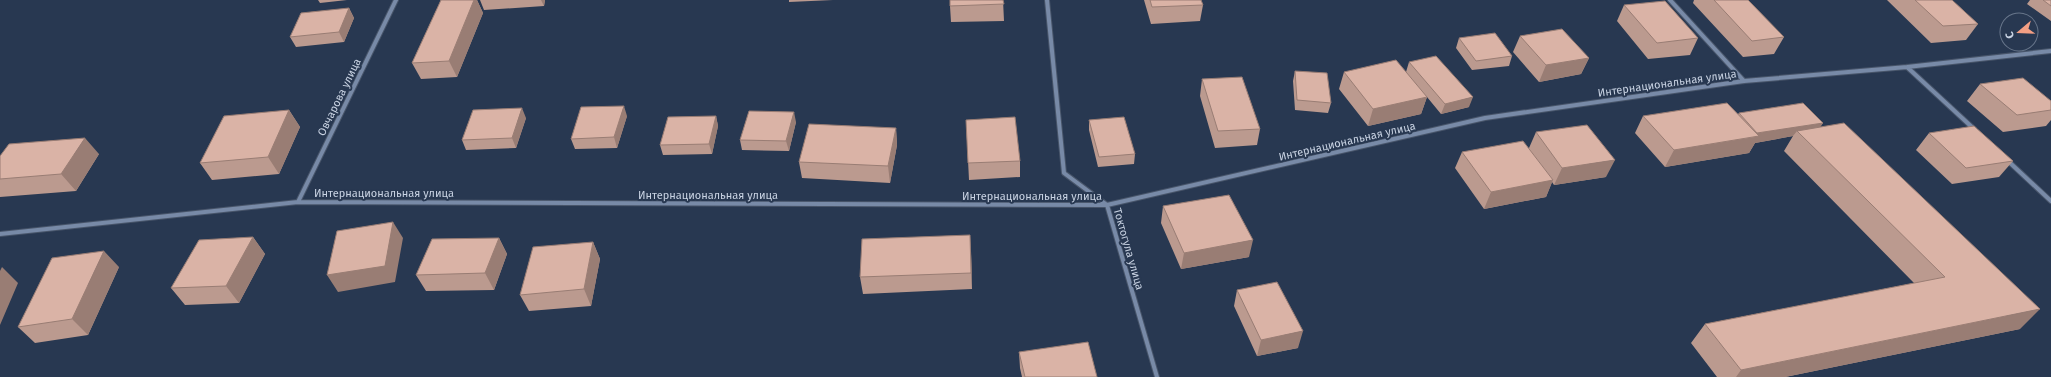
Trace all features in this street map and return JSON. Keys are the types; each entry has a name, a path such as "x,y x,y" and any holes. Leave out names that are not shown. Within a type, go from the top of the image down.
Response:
{"street":[{"name":"Овчарова улица","path":"298,202 396,0"},
{"name":"Токтогула улица","path":"1047,0 1064,173 1107,205 1157,377"},
{"path":"1670,0 1744,81"},
{"name":"Интернациональная улица","path":"0,234 298,202 1107,205 1485,118 1744,81 1907,67 2051,51"},
{"path":"1907,67 1976,131"},
{"path":"2005,158 2051,201"}],"building":[{"path":"441,0 474,0 449,61 412,63"},
{"path":"950,0 1003,0 1004,4 950,6"},
{"path":"1150,0 1201,0 1203,5 1152,7"},
{"path":"1714,0 1748,0 1784,37 1752,41"},
{"path":"1915,0 1952,0 1978,24 1943,26"},
{"path":"2043,0 2051,0 2051,6"},
{"path":"1665,1 1698,38 1657,43 1624,5"},
{"path":"349,8 339,32 290,37 301,13"},
{"path":"1562,29 1589,58 1546,65 1520,36"},
{"path":"1495,33 1512,56 1476,61 1459,38"},
{"path":"1436,56 1473,97 1445,104 1409,62"},
{"path":"1396,60 1427,97 1373,109 1344,72"},
{"path":"1295,71 1327,73 1331,103 1297,100"},
{"path":"1242,77 1260,129 1218,131 1202,79"},
{"path":"2023,78 2051,101 2051,110 2017,115 1980,84"},
{"path":"1727,103 1759,136 1674,150 1643,116"},
{"path":"1803,103 1823,123 1757,133 1739,113"},
{"path":"624,106 614,137 571,139 581,107"},
{"path":"522,108 512,138 462,140 473,110"},
{"path":"289,110 268,157 200,163 224,116"},
{"path":"749,111 794,112 786,141 740,140"},
{"path":"716,116 709,144 660,145 668,117"},
{"path":"1015,117 1020,161 968,163 966,120"},
{"path":"1124,117 1135,154 1099,157 1089,120"},
{"path":"1844,123 2040,309 1741,370 1705,324 1945,277 1797,131"},
{"path":"809,124 896,128 888,166 799,162"},
{"path":"1587,125 1615,160 1562,168 1536,132"},
{"path":"1974,126 2013,161 1966,168 1929,133"},
{"path":"85,138 61,174 0,179 0,156 9,144"},
{"path":"1523,141 1553,180 1491,192 1462,152"},
{"path":"1229,195 1253,240 1184,253 1163,206"},
{"path":"393,222 385,266 327,275 337,231"},
{"path":"970,235 971,273 860,277 862,239"},
{"path":"253,237 226,286 171,288 199,240"},
{"path":"499,238 485,273 416,275 432,239"},
{"path":"593,242 584,289 520,295 533,247"},
{"path":"104,251 72,319 18,327 52,258"},
{"path":"1277,282 1303,331 1261,340 1237,290"},
{"path":"1088,342 1097,377 1025,377 1019,352"}]}
